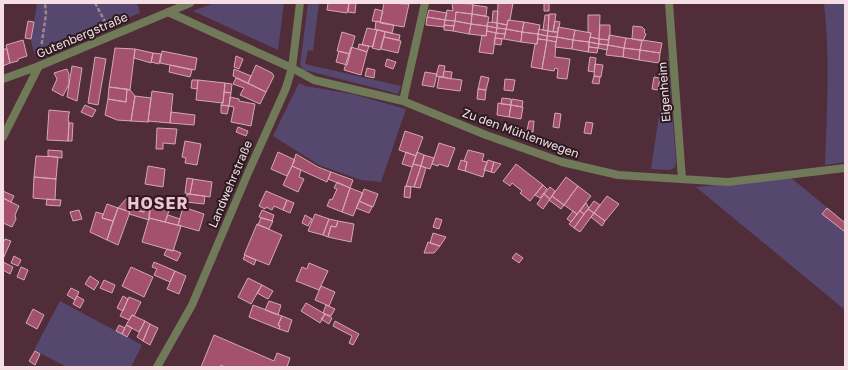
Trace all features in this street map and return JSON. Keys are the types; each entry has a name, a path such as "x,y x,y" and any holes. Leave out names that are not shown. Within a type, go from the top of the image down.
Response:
{"street":[{"name":"Gutenbergstraße","path":"3,79 39,66 190,3"},
{"name":"Landwehrstraße","path":"158,367 192,305 286,88 292,68 300,3"},
{"path":"403,101 425,3"},
{"name":"Eigenheim","path":"669,3 682,179"},
{"path":"168,12 292,68"},
{"path":"3,137 39,66"},
{"name":"Zu den Mühlenwegen","path":"292,68 314,80 403,101 486,135 562,162 618,175 728,182 845,168"}],"path":[{"path":"39,66 46,14 45,3"},
{"path":"95,3 114,35"}],"shaded area":[{"path":"37,3 135,3 138,5 140,13 35,55 31,41"},
{"path":"214,3 284,3 278,50 193,11"},
{"path":"308,3 319,3 313,51 308,50 305,64 401,86 398,94 303,70 300,65"},
{"path":"824,3 845,3 845,162 825,165 827,44"},
{"path":"668,54 676,162 675,167 670,170 651,169"},
{"path":"299,83 305,86 352,94 406,109 381,182 361,180 319,165 273,136"},
{"path":"791,178 845,222 845,310 696,187"},
{"path":"60,301 142,345 131,367 67,367 34,350"}],"building":[{"path":"328,3 349,3 347,13 327,10"},
{"path":"349,3 356,3 355,13 348,12"},
{"path":"384,3 409,4 404,27 380,23"},
{"path":"452,3 473,4 472,14 456,12 455,21 445,20 447,10 453,11"},
{"path":"498,3 513,3 510,20 508,20 507,25 497,23"},
{"path":"544,3 549,3 549,11 544,11"},
{"path":"473,5 487,7 486,16 472,14"},
{"path":"375,9 383,11 380,22 372,21"},
{"path":"429,10 447,13 445,20 427,17"},
{"path":"493,11 498,11 497,23 492,22"},
{"path":"456,12 472,14 471,24 455,21"},
{"path":"472,14 489,17 487,26 471,24"},
{"path":"549,14 556,14 553,32 548,31"},
{"path":"545,15 549,15 548,31 543,30"},
{"path":"588,15 600,15 599,39 590,37 591,33 588,32"},
{"path":"427,17 445,20 444,27 426,25"},
{"path":"445,20 455,21 454,26 444,25"},
{"path":"508,20 524,22 522,32 506,29"},
{"path":"28,21 34,22 31,39 25,38"},
{"path":"376,21 394,25 392,33 375,29"},
{"path":"455,21 471,24 469,34 453,31"},
{"path":"555,21 560,22 558,32 553,32"},
{"path":"488,22 497,23 497,28 487,26"},
{"path":"524,22 540,25 538,34 522,32"},
{"path":"497,23 507,25 506,29 497,28"},
{"path":"471,24 487,26 486,36 469,34"},
{"path":"444,25 454,26 453,31 444,30"},
{"path":"600,25 610,25 609,40 599,39"},
{"path":"487,26 497,28 496,33 487,31"},
{"path":"633,26 642,27 645,30 644,32 646,34 643,41 632,39"},
{"path":"558,27 575,30 573,40 557,37"},
{"path":"367,28 377,30 373,47 362,45"},
{"path":"497,28 506,29 505,34 496,33"},
{"path":"506,29 522,32 521,42 504,39"},
{"path":"539,29 548,31 547,36 538,34"},
{"path":"377,30 385,32 380,50 372,48"},
{"path":"575,30 591,33 589,42 573,40"},
{"path":"487,31 496,33 493,54 479,52 482,35 486,36"},
{"path":"548,31 558,32 557,37 547,36"},
{"path":"342,32 355,36 350,54 337,51"},
{"path":"385,32 400,35 399,40 384,37"},
{"path":"522,32 538,34 537,44 521,42"},
{"path":"496,33 505,34 504,39 495,38"},
{"path":"538,34 547,36 547,40 538,39"},
{"path":"609,35 626,38 624,48 608,45"},
{"path":"547,36 557,37 556,42 547,40"},
{"path":"384,37 401,41 398,53 381,49"},
{"path":"557,37 573,40 572,49 555,47"},
{"path":"590,37 599,39 599,44 589,42"},
{"path":"495,38 502,39 501,45 494,44"},
{"path":"626,38 642,40 640,50 624,48"},
{"path":"538,39 547,40 542,69 531,67 535,44 537,44"},
{"path":"599,39 609,40 608,45 599,44"},
{"path":"23,40 27,56 10,63 6,45"},
{"path":"547,40 556,42 555,57 570,59 567,79 557,78 558,69 555,68 554,71 542,69"},
{"path":"573,40 589,42 588,52 572,49"},
{"path":"642,40 662,43 660,53 640,50"},
{"path":"589,42 599,44 598,48 589,47"},
{"path":"359,44 369,46 367,52 358,49"},
{"path":"599,44 608,45 607,50 598,48"},
{"path":"608,45 624,48 623,57 606,55"},
{"path":"351,47 367,52 361,75 344,70"},
{"path":"589,47 598,48 597,53 588,52"},
{"path":"115,48 135,49 130,90 109,87"},
{"path":"624,48 640,50 639,60 623,57"},
{"path":"3,49 7,49 10,63 3,66"},
{"path":"135,49 153,53 151,63 134,58"},
{"path":"640,50 660,53 659,63 639,60"},
{"path":"162,51 197,58 195,70 160,63"},
{"path":"339,51 350,54 347,65 336,62"},
{"path":"153,53 161,54 159,64 151,62"},
{"path":"236,56 243,59 239,69 234,67"},
{"path":"95,57 106,59 98,105 88,103"},
{"path":"590,57 596,58 594,72 588,71"},
{"path":"387,59 396,62 393,69 385,66"},
{"path":"595,64 603,65 601,77 594,76"},
{"path":"170,65 192,70 190,77 169,72"},
{"path":"256,65 272,73 274,76 266,92 248,83"},
{"path":"439,65 445,66 443,77 436,76"},
{"path":"72,66 82,68 77,101 67,97"},
{"path":"367,68 375,70 374,78 365,76"},
{"path":"67,69 69,74 69,84 63,96 52,90 57,79 54,73"},
{"path":"234,69 251,76 248,83 233,76"},
{"path":"444,71 452,72 451,79 443,77"},
{"path":"425,72 437,74 434,87 422,85"},
{"path":"481,76 489,78 486,90 478,89"},
{"path":"594,76 600,77 599,84 592,83"},
{"path":"439,77 462,80 460,91 437,88"},
{"path":"654,77 660,78 658,90 652,89"},
{"path":"236,78 266,92 260,104 240,95 244,88 233,84"},
{"path":"505,79 515,80 513,91 504,90"},
{"path":"192,80 198,80 197,89 191,88"},
{"path":"198,80 225,83 223,103 196,100"},
{"path":"225,83 232,84 231,93 224,92"},
{"path":"109,87 127,89 126,102 108,99"},
{"path":"127,89 130,90 135,96 131,121 117,120 105,115 108,99 126,102"},
{"path":"478,89 486,90 485,100 477,99"},
{"path":"152,91 173,94 170,123 148,121"},
{"path":"224,92 231,93 229,106 221,105 223,103"},
{"path":"135,96 151,98 149,122 131,121"},
{"path":"230,97 239,99 239,101 255,104 251,126 231,122 234,107 229,106"},
{"path":"502,98 511,99 511,105 501,104"},
{"path":"512,99 523,101 522,107 511,105"},
{"path":"498,103 511,105 509,117 497,115"},
{"path":"85,105 96,110 92,117 81,112"},
{"path":"221,105 229,106 227,114 221,113"},
{"path":"511,105 523,107 521,119 509,117"},
{"path":"49,110 70,112 68,121 68,141 47,140"},
{"path":"171,112 195,115 194,125 170,123"},
{"path":"555,113 561,114 559,128 553,127"},
{"path":"529,121 534,121 533,132 527,131"},
{"path":"586,122 593,123 591,134 584,133"},
{"path":"69,123 73,123 72,141 68,141"},
{"path":"238,127 248,131 246,136 236,132"},
{"path":"157,128 177,129 175,144 163,143 163,149 156,149"},
{"path":"405,131 423,137 416,156 399,150"},
{"path":"185,141 201,144 197,165 185,163 186,158 182,157"},
{"path":"439,143 455,148 448,167 439,164 438,166 432,164"},
{"path":"48,150 62,151 62,158 48,156"},
{"path":"468,150 484,154 482,161 487,162 483,177 465,171 467,162 464,161"},
{"path":"278,152 295,160 287,176 271,169"},
{"path":"406,152 416,156 412,167 402,164"},
{"path":"417,152 424,155 421,166 413,164"},
{"path":"296,154 318,167 331,172 327,182 292,166"},
{"path":"424,155 434,158 430,169 421,166"},
{"path":"36,156 58,157 56,179 34,177"},
{"path":"461,160 467,162 465,171 458,169"},
{"path":"488,160 494,162 491,172 484,170"},
{"path":"494,162 501,164 494,173 491,172"},
{"path":"413,164 421,166 414,187 406,186"},
{"path":"516,164 543,185 530,201 520,193 522,191 512,183 510,186 503,181"},
{"path":"148,166 165,169 163,187 145,184"},
{"path":"292,166 301,170 299,177 304,179 298,192 283,185"},
{"path":"421,166 426,168 420,188 414,187"},
{"path":"331,172 353,180 350,188 328,179"},
{"path":"34,177 56,179 55,200 33,198"},
{"path":"566,177 578,186 564,205 552,196"},
{"path":"187,178 193,179 190,194 185,193"},
{"path":"193,179 212,182 210,197 190,194"},
{"path":"337,182 350,188 342,212 327,206 330,199 332,200 337,189 334,188"},
{"path":"543,185 547,189 540,198 535,195"},
{"path":"405,186 411,187 410,198 404,197"},
{"path":"578,186 591,196 577,214 564,205"},
{"path":"550,187 555,191 550,199 544,194"},
{"path":"350,188 363,193 353,216 342,212"},
{"path":"364,189 378,194 373,207 359,201"},
{"path":"3,191 14,196 11,202 3,198"},
{"path":"266,191 287,200 283,210 274,206 272,210 259,206"},
{"path":"187,194 205,196 204,204 186,202"},
{"path":"544,194 550,199 543,209 537,204"},
{"path":"552,196 564,205 561,209 549,200"},
{"path":"607,196 619,204 605,221 594,213"},
{"path":"3,198 19,206 15,215 16,219 12,227 3,223"},
{"path":"127,198 133,199 129,211 118,208"},
{"path":"47,199 61,200 60,206 46,205"},
{"path":"133,199 146,203 144,212 131,206"},
{"path":"173,199 185,201 183,209 170,206"},
{"path":"287,200 294,203 290,213 283,210"},
{"path":"359,201 372,207 369,213 356,208"},
{"path":"594,201 600,205 594,213 588,209"},
{"path":"146,203 151,204 149,220 129,214 131,206 144,212"},
{"path":"586,203 589,208 584,214 580,211"},
{"path":"107,204 118,208 113,221 102,218"},
{"path":"151,204 170,208 165,222 149,218"},
{"path":"183,207 204,214 199,231 178,225"},
{"path":"118,208 130,212 118,245 107,240"},
{"path":"827,208 845,223 845,232 822,214"},
{"path":"588,209 594,213 580,232 574,228"},
{"path":"79,210 82,219 73,221 70,212"},
{"path":"262,210 274,215 272,221 259,217"},
{"path":"573,211 577,214 571,222 567,219"},
{"path":"580,211 584,214 574,228 569,224"},
{"path":"96,212 103,214 102,218 113,221 107,240 90,232"},
{"path":"594,213 605,221 602,226 591,217"},
{"path":"315,214 329,219 323,235 308,231"},
{"path":"168,215 180,219 178,225 181,226 165,222"},
{"path":"305,215 312,219 308,226 302,223"},
{"path":"149,218 181,226 173,251 142,242"},
{"path":"261,218 273,221 269,229 258,225"},
{"path":"436,218 442,220 439,229 433,227"},
{"path":"329,219 338,221 336,227 331,226 328,237 323,235"},
{"path":"338,221 354,224 351,242 328,237 331,226 336,227"},
{"path":"257,224 282,235 269,265 244,255"},
{"path":"433,233 446,237 440,246 430,243"},
{"path":"5,239 11,241 3,259 3,243"},
{"path":"428,242 440,246 434,253 424,253"},
{"path":"167,249 181,253 177,261 164,255"},
{"path":"516,253 523,258 519,263 512,258"},
{"path":"245,255 256,260 254,265 243,259"},
{"path":"14,256 21,260 18,266 11,263"},
{"path":"3,262 13,267 10,274 3,270"},
{"path":"154,262 175,271 170,282 154,275 157,269 152,267"},
{"path":"309,263 328,271 319,290 296,281 302,267 307,269"},
{"path":"21,267 28,270 24,280 17,277"},
{"path":"131,267 153,277 144,297 122,286"},
{"path":"175,271 186,276 179,294 167,289"},
{"path":"90,276 99,282 94,290 85,284"},
{"path":"248,278 262,285 251,304 238,297"},
{"path":"104,280 115,285 112,293 100,288"},
{"path":"262,285 273,291 268,299 257,293"},
{"path":"321,286 335,292 329,306 315,300"},
{"path":"71,288 79,292 75,300 67,295"},
{"path":"77,296 84,300 80,308 73,304"},
{"path":"123,296 128,299 123,311 117,308"},
{"path":"129,297 141,302 134,316 132,315 129,320 120,316"},
{"path":"269,301 281,305 278,315 265,310"},
{"path":"306,303 325,314 320,323 301,311"},
{"path":"253,305 282,316 278,325 280,326 279,329 249,317"},
{"path":"326,305 335,309 331,316 323,313"},
{"path":"33,309 44,315 37,329 26,323"},
{"path":"325,314 332,318 329,324 321,319"},
{"path":"132,315 145,321 139,332 126,325"},
{"path":"282,316 292,320 288,332 279,329 280,326 278,325"},
{"path":"145,321 150,324 143,341 137,337"},
{"path":"335,321 359,334 353,345 349,343 352,336 333,326"},
{"path":"150,324 158,328 150,345 143,341"},
{"path":"119,325 125,328 122,334 116,331"},
{"path":"126,325 132,328 127,337 122,334"},
{"path":"214,335 274,361 277,353 290,358 287,367 225,367 221,365 220,367 201,367"},
{"path":"35,351 40,354 35,365 29,361"}],"district":[{"name":"HOSER","path":"158,203"}]}
